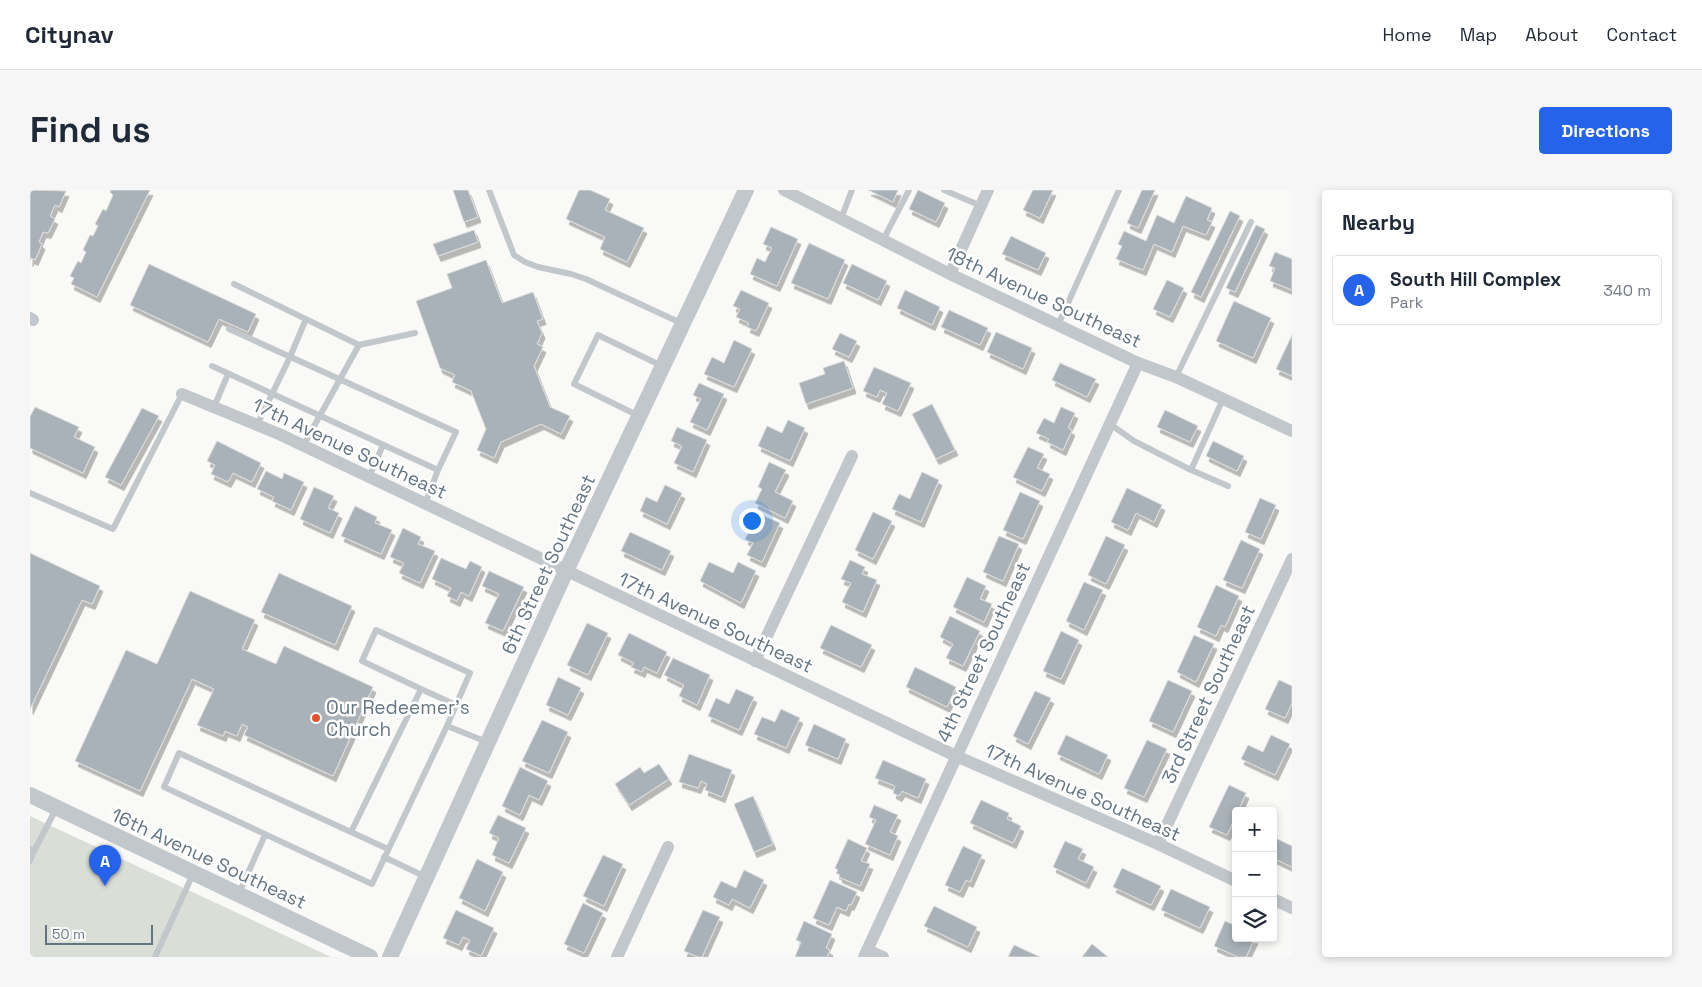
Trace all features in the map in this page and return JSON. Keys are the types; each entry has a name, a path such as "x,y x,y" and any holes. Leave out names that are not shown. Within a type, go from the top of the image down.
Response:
{"street":[{"name":"6th Street Southeast","path":"390,957 566,571 746,190"},
{"name":"18th Avenue Southeast","path":"784,190 950,274 1138,363 1176,377 1292,431"},
{"path":"950,274 988,190"},
{"name":"4th Street Southeast","path":"866,954 1138,363"},
{"name":"17th Avenue Southeast","path":"182,394 303,446 956,756 1158,844 1232,879"},
{"path":"755,661 852,456"},
{"name":"3rd Street Southeast","path":"1158,844 1292,560"},
{"name":"16th Avenue Southeast","path":"30,795 370,957"},
{"path":"617,957 668,847"},
{"path":"1277,901 1292,908"},
{"path":"866,954 883,957"}],"lane":[{"path":"489,190 514,255 538,268 571,274 586,279 683,324"},
{"path":"841,219 852,190"},
{"path":"883,240 908,190"},
{"path":"944,190 981,206"},
{"path":"1058,325 1119,190"},
{"path":"1176,377 1250,222"},
{"path":"234,284 359,345 415,333"},
{"path":"257,425 306,319"},
{"path":"229,329 456,432 438,470 426,504"},
{"path":"640,416 574,384 598,335 663,366"},
{"path":"303,446 359,345"},
{"path":"212,366 438,470"},
{"path":"214,407 228,374"},
{"path":"30,493 113,529 182,394"},
{"path":"1191,470 1223,399"},
{"path":"1109,424 1134,441 1191,470 1228,486"},
{"path":"368,477 382,445"},
{"path":"388,849 179,754 164,787 372,884 447,726 470,673 376,630 362,661 456,705"},
{"path":"351,832 422,688"},
{"path":"447,726 488,743"},
{"path":"30,861 32,850 57,808"},
{"path":"238,894 265,835"},
{"path":"384,857 426,877"},
{"path":"155,957 193,873"}],"shaded area":[{"path":"30,816 331,957 30,957"}],"building":[{"path":"30,190 66,191 59,207 55,205 50,216 55,219 48,233 43,232 39,242 42,244 35,260 31,258 30,261"},
{"path":"111,190 150,190 97,297 71,284 74,278 70,276 78,261 81,263 86,252 83,250 90,235 93,236 98,226 95,224 103,209 106,211 113,195 110,192"},
{"path":"453,190 468,190 478,217 464,222"},
{"path":"579,190 590,190 610,199 605,210 644,228 627,262 600,249 605,237 566,219"},
{"path":"868,190 898,190 893,202"},
{"path":"918,190 945,203 936,222 909,209"},
{"path":"1033,190 1053,190 1040,218 1023,210"},
{"path":"1142,190 1155,190 1138,228 1127,223"},
{"path":"1186,196 1212,208 1207,220 1212,222 1206,235 1183,226 1172,252 1154,244 1143,270 1116,259 1122,246 1118,244 1124,231 1146,241 1157,215 1174,223"},
{"path":"1230,211 1240,216 1201,297 1191,292"},
{"path":"1256,225 1265,229 1235,292 1226,288"},
{"path":"771,227 798,239 777,286 750,274 757,258 765,262 772,248 763,244"},
{"path":"474,230 478,242 438,256 433,244"},
{"path":"1011,236 1046,253 1038,270 1002,254"},
{"path":"809,243 845,260 828,299 791,283"},
{"path":"1275,252 1292,259 1292,290 1270,281 1275,268 1269,266"},
{"path":"486,260 502,303 533,292 543,319 537,321 542,333 537,344 543,347 534,366 550,407 570,416 561,434 541,424 501,442 494,458 477,450 486,429 471,391 452,382 455,375 440,368 416,301 452,288 447,274"},
{"path":"149,264 256,314 248,332 219,319 208,342 130,305"},
{"path":"852,264 887,281 878,300 843,283"},
{"path":"1167,280 1184,288 1170,317 1153,309"},
{"path":"741,290 769,303 756,331 747,327 749,323 736,317 740,309 733,306"},
{"path":"905,290 940,307 932,325 897,308"},
{"path":"1234,301 1271,318 1253,358 1216,341"},
{"path":"949,310 988,328 980,345 941,327"},
{"path":"996,332 1032,348 1023,369 987,352"},
{"path":"840,333 857,341 849,357 832,349"},
{"path":"1292,335 1292,376 1276,369"},
{"path":"734,340 752,349 734,387 704,374 712,357 724,363"},
{"path":"844,361 853,388 806,404 799,383 825,374 823,368"},
{"path":"1060,363 1096,379 1087,397 1052,380"},
{"path":"874,367 911,383 898,411 882,404 887,393 880,390 877,397 863,391"},
{"path":"699,383 724,394 707,430 690,422 701,399 693,395"},
{"path":"932,404 955,450 936,459 912,414"},
{"path":"35,407 79,427 74,437 95,447 83,473 30,448 30,417"},
{"path":"1061,407 1075,413 1068,428 1072,430 1063,450 1047,442 1049,439 1036,433 1044,418 1054,423"},
{"path":"142,408 159,416 121,485 105,477"},
{"path":"1165,410 1198,426 1190,442 1157,427"},
{"path":"788,420 805,428 790,461 758,446 767,426 782,433"},
{"path":"677,427 707,440 693,472 674,463 682,446 671,441"},
{"path":"217,441 261,463 252,482 233,473 228,482 211,474 215,465 207,461"},
{"path":"1213,441 1244,456 1237,471 1206,456"},
{"path":"1028,447 1044,454 1037,468 1050,474 1042,491 1013,477"},
{"path":"769,462 786,470 775,492 793,501 785,518 755,503 762,489 758,487"},
{"path":"266,471 282,479 284,473 304,482 291,510 272,501 274,497 257,489"},
{"path":"922,472 939,480 921,522 892,509 899,494 910,499"},
{"path":"665,485 682,493 667,524 640,511 646,497 657,502"},
{"path":"314,487 334,496 328,508 339,513 330,533 300,519"},
{"path":"1127,488 1162,505 1154,522 1136,513 1128,530 1111,522"},
{"path":"1020,492 1040,501 1023,539 1003,530"},
{"path":"1260,498 1276,505 1261,539 1245,532"},
{"path":"355,506 377,517 375,523 392,530 381,554 341,536"},
{"path":"873,512 892,521 873,559 855,550"},
{"path":"762,515 780,523 762,562 747,555 753,543 745,539 750,530 754,532"},
{"path":"403,528 421,537 418,544 435,551 420,583 399,573 404,563 390,557"},
{"path":"630,532 671,551 662,570 621,551"},
{"path":"999,536 1019,544 1003,581 983,572"},
{"path":"1106,536 1125,545 1106,584 1088,575"},
{"path":"1241,540 1260,549 1242,588 1223,580"},
{"path":"30,553 100,586 92,604 82,600 30,709"},
{"path":"441,558 466,569 470,561 482,567 469,596 461,592 457,601 447,596 451,588 432,579"},
{"path":"850,560 865,567 862,574 877,580 863,612 842,602 851,583 841,579"},
{"path":"709,562 733,573 738,562 756,571 741,603 700,581"},
{"path":"489,571 524,587 503,631 485,623 499,594 482,586"},
{"path":"279,573 352,606 335,645 261,612"},
{"path":"967,577 986,586 980,599 992,604 984,622 953,607"},
{"path":"1084,582 1103,590 1084,630 1066,621"},
{"path":"1216,585 1239,596 1225,627 1221,625 1216,636 1197,627"},
{"path":"190,591 255,620 242,649 276,664 284,646 373,687 333,776 244,735 248,727 242,724 237,736 225,731 223,736 197,725 214,689 192,679 140,791 75,761 126,650 157,664"},
{"path":"950,616 980,631 963,666 946,658 953,644 940,637"},
{"path":"587,623 608,633 588,675 567,665"},
{"path":"831,625 872,645 861,667 820,648"},
{"path":"1061,631 1079,640 1061,679 1043,671"},
{"path":"629,633 667,652 657,673 644,667 642,672 631,667 634,663 618,655"},
{"path":"1194,635 1214,644 1196,682 1177,672"},
{"path":"673,658 710,675 697,705 679,696 684,685 664,675"},
{"path":"915,667 956,687 947,707 906,687"},
{"path":"558,677 581,688 568,715 546,705"},
{"path":"1168,680 1192,691 1173,732 1149,721"},
{"path":"1279,680 1292,686 1292,703 1285,718 1265,709"},
{"path":"736,689 754,697 739,730 708,716 716,698 729,704"},
{"path":"1035,691 1051,698 1028,744 1013,736"},
{"path":"781,709 800,718 786,748 754,734 762,717 775,722"},
{"path":"542,720 568,732 549,773 522,761"},
{"path":"814,724 846,739 838,759 805,745"},
{"path":"1066,735 1108,755 1099,774 1057,754"},
{"path":"1271,735 1290,744 1275,775 1241,759 1248,745 1263,752"},
{"path":"1147,740 1167,749 1144,797 1124,788"},
{"path":"689,754 732,770 722,797 705,790 707,784 701,781 698,788 679,782"},
{"path":"883,760 926,779 918,798 902,791 899,796 893,793 895,786 875,778"},
{"path":"659,764 669,779 629,805 615,784 640,767 644,773"},
{"path":"520,767 548,781 539,800 529,795 520,815 502,806"},
{"path":"1229,785 1246,793 1240,807 1232,807 1232,824 1227,835 1209,827"},
{"path":"753,796 773,844 754,852 734,804"},
{"path":"981,800 1009,813 1007,819 1021,826 1013,843 970,823"},
{"path":"874,805 898,815 890,832 898,836 890,855 865,844 876,820 869,817"},
{"path":"498,815 526,828 509,863 492,855 499,838 489,833"},
{"path":"848,839 867,848 861,861 870,864 860,886 839,877 840,875 836,873 838,870 835,868"},
{"path":"1277,839 1292,846 1292,867 1277,860"},
{"path":"1065,841 1083,849 1078,859 1094,867 1086,883 1053,867"},
{"path":"963,846 982,855 970,882 966,880 960,892 945,885"},
{"path":"603,855 623,864 604,906 583,896"},
{"path":"477,859 503,872 485,911 459,898"},
{"path":"1122,868 1161,886 1151,905 1113,887"},
{"path":"744,870 764,880 750,908 732,899 729,905 713,897 721,881 736,888"},
{"path":"830,880 857,892 846,911 837,907 829,925 813,918"},
{"path":"1171,889 1210,907 1200,928 1161,910"},
{"path":"583,903 603,913 584,953 564,944"},
{"path":"934,906 977,927 968,947 924,926"},
{"path":"456,910 494,928 481,956 466,949 470,940 463,937 459,945 443,938"},
{"path":"703,910 720,917 702,957 698,957 684,951"},
{"path":"804,921 832,934 826,948 830,950 827,957 795,957 801,942 796,940"},
{"path":"1225,921 1232,924 1232,942 1253,942 1246,957 1238,957 1214,946"},
{"path":"1092,944 1108,957 1082,957"},
{"path":"1014,945 1040,957 1008,957"}],"place":[{"name":"Our Redeemer's Church","path":"316,718"},
{"name":"South Hill Complex","path":"105,886"}]}
